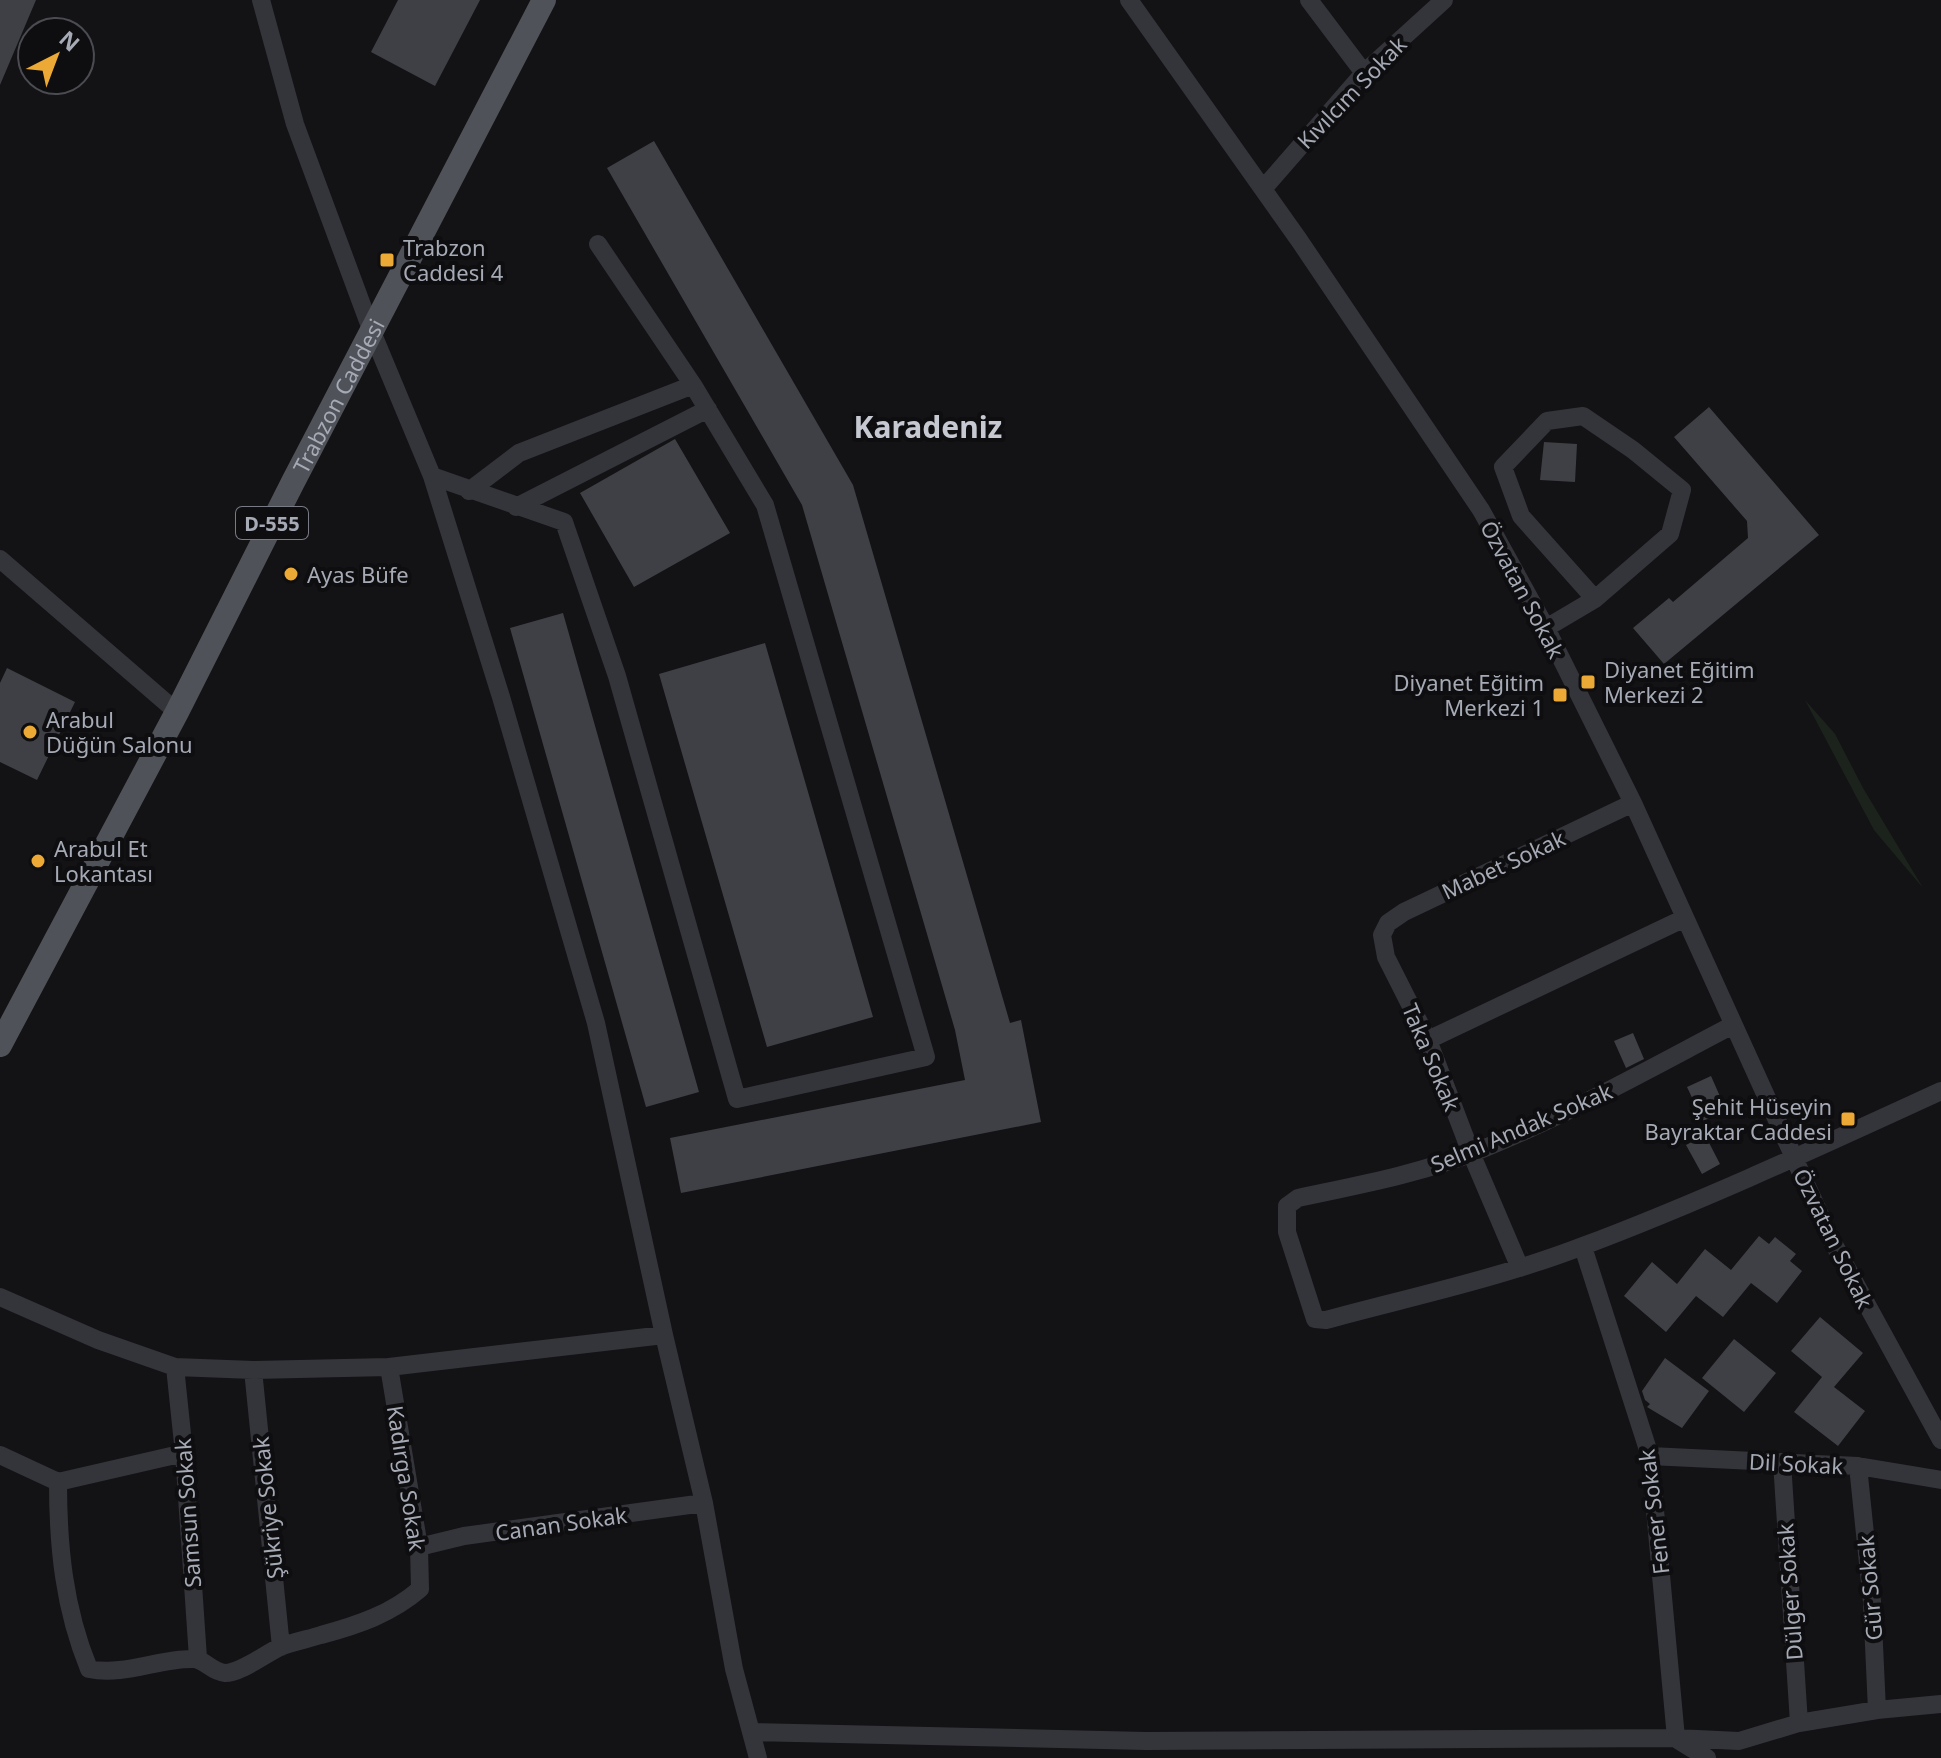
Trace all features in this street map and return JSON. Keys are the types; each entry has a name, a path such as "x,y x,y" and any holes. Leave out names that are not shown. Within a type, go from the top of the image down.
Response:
{"main road":[{"name":"Trabzon Caddesi","path":"0,1045 177,712 544,0"}],"street":[{"path":"261,0 295,124 372,332 432,476 501,697 596,1023 704,1503 734,1669 758,1758"},
{"name":"Özvatan Sokak","path":"1129,0 1263,189 1481,510 1546,628 1633,803 1831,1239 1941,1440"},
{"path":"1309,0 1364,73"},
{"name":"Kıvılcım Sokak","path":"1263,189 1364,73 1444,0"},
{"path":"432,476 564,522 617,676 737,1099 926,1057 765,505 693,385 598,244"},
{"path":"469,491 519,453 693,385"},
{"path":"516,507 708,409"},
{"path":"1546,628 1595,599 1670,534 1682,490 1633,450 1583,416 1547,421 1503,467 1521,516 1595,599"},
{"path":"0,559 177,712"},
{"name":"Mabet Sokak","path":"1382,935 1388,923 1404,912 1633,803"},
{"path":"1428,1040 1685,918"},
{"name":"Taka Sokak","path":"1382,935 1386,957 1428,1040 1471,1153 1520,1268"},
{"name":"Selmi Andak Sokak","path":"1520,1268 1326,1320 1315,1319 1287,1232 1287,1206 1298,1198 1406,1175 1471,1153 1600,1095 1733,1025"},
{"path":"1520,1268 1583,1247 1941,1091"},
{"name":"Fener Sokak","path":"1583,1247 1650,1456 1676,1738"},
{"path":"0,1297 98,1340 175,1367 253,1370 389,1367 664,1335"},
{"name":"Samsun Sokak","path":"175,1367 198,1658"},
{"name":"Kadırga Sokak","path":"281,1647 372,1619 399,1607 420,1589 419,1547 389,1367"},
{"name":"Şükriye Sokak","path":"253,1370 281,1647"},
{"path":"0,1455 58,1482 184,1453"},
{"name":"Dil Sokak","path":"1650,1456 1858,1466 1941,1480"},
{"name":"Dülger Sokak","path":"1782,1462 1799,1723"},
{"name":"Gür Sokak","path":"1858,1466 1872,1602 1877,1710"},
{"path":"58,1482 63,1575 73,1628 89,1669 103,1672 131,1670 176,1659 198,1658 212,1669 227,1673 281,1647"},
{"name":"Canan Sokak","path":"419,1547 464,1536 704,1503"},
{"path":"752,1732 1146,1741 1676,1738 1739,1741 1799,1723 1877,1710 1941,1704"},
{"path":"1676,1738 1707,1758"}],"shaded area":[{"path":"1805,700 1835,734 1863,788 1923,888 1874,830"}],"building":[{"path":"0,0 36,0 29,16 16,16 16,47 0,85"},
{"path":"398,0 480,0 435,86 371,52"},
{"path":"654,141 853,485 1010,1023 1021,1020 1041,1122 681,1193 670,1138 965,1080 955,1030 802,505 607,168"},
{"path":"1709,407 1819,535 1664,664 1633,628 1669,598 1673,602 1748,538 1747,521 1674,437"},
{"path":"675,439 730,533 634,587 580,493"},
{"path":"1544,442 1577,444 1575,482 1540,480"},
{"path":"563,613 699,1092 646,1107 510,628"},
{"path":"765,643 873,1017 767,1047 659,674"},
{"name":"Arabul Düğün Salonu","path":"7,668 75,702 37,780 0,762 0,683"},
{"path":"1633,1033 1644,1059 1626,1068 1614,1041"},
{"path":"1711,1076 1726,1110 1703,1121 1687,1087"},
{"path":"1705,1135 1720,1164 1702,1174 1686,1145"},
{"path":"1759,1236 1769,1244 1775,1237 1796,1254 1790,1261 1802,1271 1777,1303 1751,1283 1723,1317 1696,1296 1666,1332 1624,1296 1652,1262 1677,1284 1705,1249 1731,1270"},
{"path":"1820,1317 1863,1353 1834,1387 1865,1411 1838,1446 1794,1412 1822,1377 1791,1351"},
{"path":"1734,1339 1776,1373 1744,1412 1702,1378"},
{"path":"1665,1358 1709,1391 1682,1428 1647,1407 1650,1404 1642,1391"}],"place":[{"name":"Trabzon Caddesi 4","path":"387,260"},
{"name":"Ayas Büfe","path":"291,574"},
{"name":"Diyanet Eğitim Merkezi 2","path":"1588,682"},
{"name":"Diyanet Eğitim Merkezi 1","path":"1560,695"},
{"name":"Arabul Düğün Salonu","path":"30,732"},
{"name":"Arabul Et Lokantası","path":"38,861"},
{"name":"Şehit Hüseyin Bayraktar Caddesi","path":"1848,1119"}],"district":[{"name":"Karadeniz","path":"928,426"}]}
